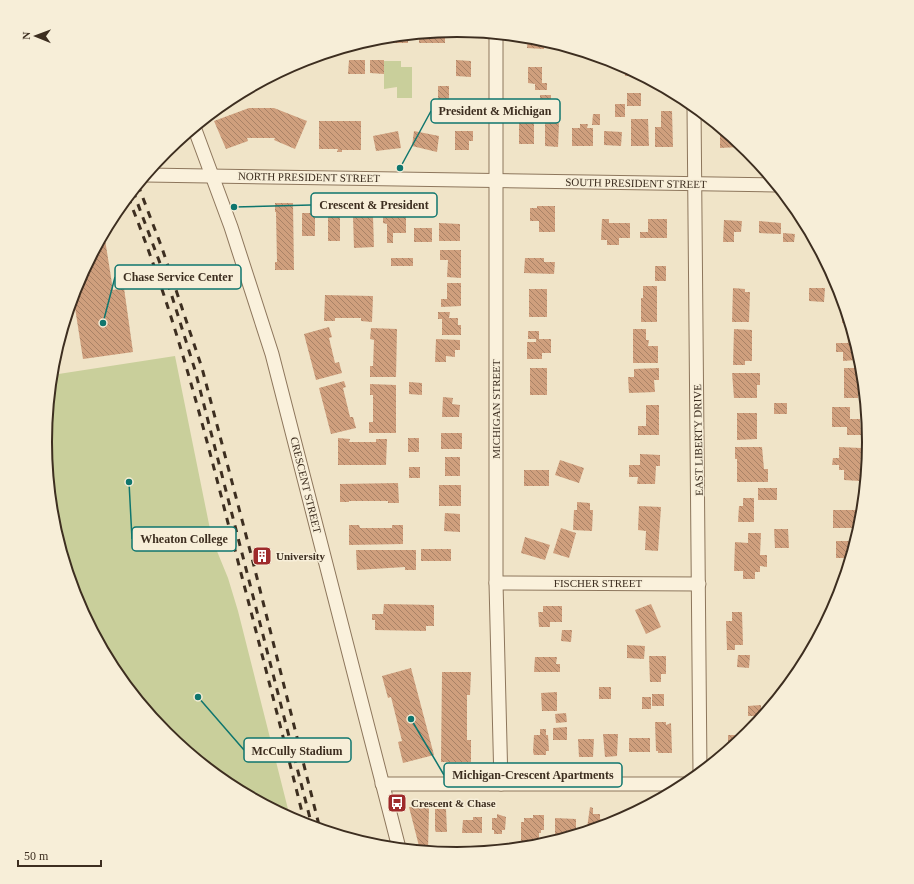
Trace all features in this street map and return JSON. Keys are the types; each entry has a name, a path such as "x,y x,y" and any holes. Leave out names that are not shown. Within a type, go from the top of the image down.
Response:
{"street":[{"name":"MICHIGAN STREET","path":"496,39 496,583 501,784"},
{"name":"EAST LIBERTY DRIVE","path":"694,114 700,766"},
{"name":"CRESCENT STREET","path":"196,133 213,176 258,307 284,395 398,843"},
{"name":"NORTH PRESIDENT STREET","path":"153,175 495,180"},
{"name":"SOUTH PRESIDENT STREET","path":"495,180 769,185"},
{"name":"FISCHER STREET","path":"496,583 699,584"},
{"path":"382,784 674,784"}],"green space":[{"path":"384,61 401,61 401,67 412,67 412,98 397,98 397,87 384,89"},
{"path":"175,356 212,539 228,578 238,611 288,810 254,793 232,779 190,746 153,709 136,689 106,644 83,597 73,572 55,495 52,442 55,389 58,374"}],"building":[{"path":"445,37 445,43 419,43 419,39"},
{"path":"408,40 408,43 388,43"},
{"path":"527,43 544,47 544,49 527,48"},
{"path":"349,60 365,60 365,74 348,74"},
{"path":"370,60 384,60 384,74 370,73"},
{"path":"456,60 471,61 471,77 456,76"},
{"path":"528,67 542,67 542,83 547,83 547,90 535,90 535,84 528,83"},
{"path":"438,86 449,86 449,99 438,99"},
{"path":"627,93 641,93 641,106 627,106"},
{"path":"540,95 551,95 551,107 540,107"},
{"path":"615,104 625,104 625,117 615,117"},
{"path":"249,108 274,108 307,121 295,149 274,140 275,138 247,138 248,141 226,149 214,121"},
{"path":"661,111 672,111 673,147 655,147 655,127 661,127"},
{"path":"593,114 600,114 600,125 592,125"},
{"path":"519,116 534,116 534,144 519,144"},
{"path":"631,119 648,119 649,146 631,146"},
{"path":"319,121 361,121 361,150 342,150 342,152 337,152 338,149 319,149"},
{"path":"545,123 559,123 558,147 545,146"},
{"path":"580,124 588,124 587,128 593,128 593,146 572,146 572,128 580,128"},
{"path":"398,131 401,148 376,151 373,136"},
{"path":"414,131 439,136 437,152 412,146"},
{"path":"455,131 473,131 473,141 469,141 469,150 455,150"},
{"path":"604,131 622,132 621,146 604,145"},
{"path":"720,135 734,147 720,148"},
{"path":"275,203 293,203 294,270 275,270 275,262 277,262"},
{"path":"537,206 555,206 555,232 539,232 539,221 530,221 530,208 537,208"},
{"path":"383,212 406,212 406,233 393,233 393,243 387,243 387,224 383,223"},
{"path":"302,213 315,213 315,236 302,236"},
{"path":"328,213 340,213 340,241 328,241"},
{"path":"353,217 373,217 374,247 354,248"},
{"path":"602,219 609,219 609,223 630,223 630,238 619,238 619,245 607,245 607,240 601,240"},
{"path":"648,219 667,219 667,238 640,238 640,232 648,232"},
{"path":"724,220 742,221 741,232 734,232 734,242 723,242"},
{"path":"759,221 781,223 781,234 759,233"},
{"path":"439,223 460,224 460,241 439,241"},
{"path":"414,228 432,228 432,242 414,242"},
{"path":"783,233 795,234 794,242 783,242"},
{"path":"105,241 113,290 124,288 133,352 83,359 75,307"},
{"path":"440,250 461,250 461,278 447,277 448,260 440,260"},
{"path":"391,258 413,258 413,266 391,266"},
{"path":"525,258 544,258 544,262 555,262 554,274 524,273"},
{"path":"655,266 666,266 666,281 655,281"},
{"path":"447,283 461,283 461,306 441,307 441,299 447,299"},
{"path":"643,286 657,286 657,322 641,322 641,298 643,298"},
{"path":"733,288 745,289 745,292 750,292 749,322 732,322"},
{"path":"809,288 825,288 824,302 809,301"},
{"path":"529,289 547,289 547,317 529,317"},
{"path":"325,295 373,296 372,322 361,321 361,318 335,318 335,321 324,321"},
{"path":"438,312 450,312 449,318 458,318 458,325 461,325 461,335 442,335 442,319 438,319"},
{"path":"329,327 332,337 329,338 335,363 339,362 342,373 316,380 304,334"},
{"path":"371,328 397,329 396,377 370,377 370,366 373,366 374,340 370,339"},
{"path":"633,329 646,329 646,340 649,340 648,346 658,346 658,363 633,363"},
{"path":"734,329 752,330 752,361 745,361 745,365 733,365"},
{"path":"528,331 539,331 539,339 551,339 551,353 542,353 542,359 527,359 527,342 536,342 536,339 528,339"},
{"path":"847,334 853,360 843,361 843,352 836,352 836,343 848,343"},
{"path":"436,339 460,340 460,350 455,350 455,357 446,356 446,362 435,362"},
{"path":"530,368 547,368 547,395 530,395"},
{"path":"659,368 659,380 654,380 655,392 629,393 628,377 634,377 634,369"},
{"path":"844,368 855,368 858,384 858,398 844,398"},
{"path":"732,373 760,373 760,385 757,385 757,398 734,398"},
{"path":"344,381 346,387 343,388 350,417 353,417 356,428 331,434 319,388"},
{"path":"409,382 422,383 422,395 409,394"},
{"path":"370,384 396,385 396,433 369,433 369,422 373,422 373,395 370,395"},
{"path":"443,397 453,398 452,404 460,405 459,417 442,417"},
{"path":"774,403 787,403 787,414 774,414"},
{"path":"646,405 659,405 659,435 638,435 638,426 646,426"},
{"path":"832,407 850,407 850,419 860,419 861,435 847,435 847,427 832,427"},
{"path":"737,413 757,413 757,439 737,440"},
{"path":"441,433 462,433 462,449 441,449"},
{"path":"338,438 350,439 349,442 376,442 376,439 387,439 386,465 338,465"},
{"path":"408,438 419,438 419,452 408,452"},
{"path":"735,447 762,447 764,469 768,469 768,482 737,482 737,459 735,459"},
{"path":"839,447 861,448 860,481 844,480 844,470 839,470 839,465 832,465 833,458 839,458"},
{"path":"640,454 660,455 660,466 656,466 655,484 637,484 638,477 629,477 629,465 640,465"},
{"path":"445,457 460,457 460,476 445,476"},
{"path":"560,460 584,468 579,483 555,475"},
{"path":"409,467 420,467 420,478 409,478"},
{"path":"524,470 549,470 549,486 524,486"},
{"path":"398,483 399,503 388,503 388,501 340,502 340,484"},
{"path":"439,485 461,485 461,506 439,506"},
{"path":"758,488 777,488 777,500 758,500"},
{"path":"743,498 754,498 754,522 738,522 739,506 743,506"},
{"path":"577,502 590,503 590,510 593,510 592,531 573,530 574,510 577,510"},
{"path":"639,506 661,507 658,551 645,550 646,531 638,530"},
{"path":"833,510 856,510 852,528 833,528"},
{"path":"445,513 460,514 460,532 444,531"},
{"path":"349,525 359,525 360,528 392,528 392,525 403,525 403,544 349,545"},
{"path":"561,528 576,533 569,558 553,553"},
{"path":"774,529 788,529 789,548 775,548"},
{"path":"748,533 761,533 760,555 767,555 767,567 760,566 760,572 755,572 755,579 743,579 743,571 734,571 735,542 748,543"},
{"path":"525,537 550,545 545,560 521,553"},
{"path":"836,541 849,541 844,561 844,558 836,558"},
{"path":"421,549 451,549 451,561 421,561"},
{"path":"356,550 416,550 416,570 405,570 405,567 357,570"},
{"path":"384,604 434,605 434,626 426,626 426,631 375,630 375,620 372,620 372,614 383,614"},
{"path":"651,604 661,627 646,634 635,610"},
{"path":"543,606 562,606 562,622 550,622 550,627 539,627 538,612 543,612"},
{"path":"732,612 742,612 743,645 735,645 735,650 727,650 726,621 732,621"},
{"path":"562,630 572,630 571,642 561,641"},
{"path":"627,645 645,646 644,659 627,658"},
{"path":"738,655 750,655 749,668 737,667"},
{"path":"649,656 666,656 666,674 661,674 661,682 650,682"},
{"path":"535,657 557,657 556,664 560,664 560,672 534,672"},
{"path":"411,668 434,755 403,763 398,742 402,741 391,697 388,698 382,676"},
{"path":"442,672 471,672 470,695 467,695 467,740 471,740 471,762 441,762"},
{"path":"599,687 611,687 611,699 599,699"},
{"path":"557,692 557,711 542,711 541,693"},
{"path":"652,694 664,694 664,706 652,706"},
{"path":"642,697 651,697 651,709 642,709"},
{"path":"761,705 761,709 754,716 748,716 748,706"},
{"path":"566,713 567,722 556,723 555,714"},
{"path":"655,722 666,722 666,725 671,723 672,753 658,753 658,751 656,751"},
{"path":"567,727 567,740 553,740 553,728"},
{"path":"540,729 546,729 549,751 546,751 546,755 534,755 534,735 540,735"},
{"path":"603,734 618,734 617,756 605,757"},
{"path":"728,735 736,735 728,742"},
{"path":"629,738 650,738 650,752 629,752"},
{"path":"578,739 594,739 593,757 579,757"},
{"path":"409,807 429,808 428,846 419,845"},
{"path":"590,807 593,808 593,814 600,814 600,819 602,820 587,826"},
{"path":"435,809 446,809 447,832 436,832"},
{"path":"497,814 506,817 505,830 502,830 502,834 494,834 494,830 492,830 492,818 497,818"},
{"path":"533,815 544,815 544,830 541,830 541,833 539,833 539,838 521,842 521,822 524,822 524,818 533,818"},
{"path":"473,817 482,817 482,833 462,833 463,820 473,820"},
{"path":"555,818 576,819 576,829 555,835"}],"railway":[{"path":"140,190 162,248 202,368 252,558 318,823"},
{"path":"135,196 170,290 195,370 310,819"},
{"path":"130,203 158,277 184,358 303,816"}],"place":[{"name":"President & Michigan","path":"400,168"},
{"name":"Crescent & President","path":"234,207"},
{"name":"Chase Service Center","path":"103,323"},
{"name":"Wheaton College","path":"129,482"},
{"name":"University","path":"262,556"},
{"name":"McCully Stadium","path":"198,697"},
{"name":"Michigan-Crescent Apartments","path":"411,719"},
{"name":"Crescent & Chase","path":"397,803"}]}
